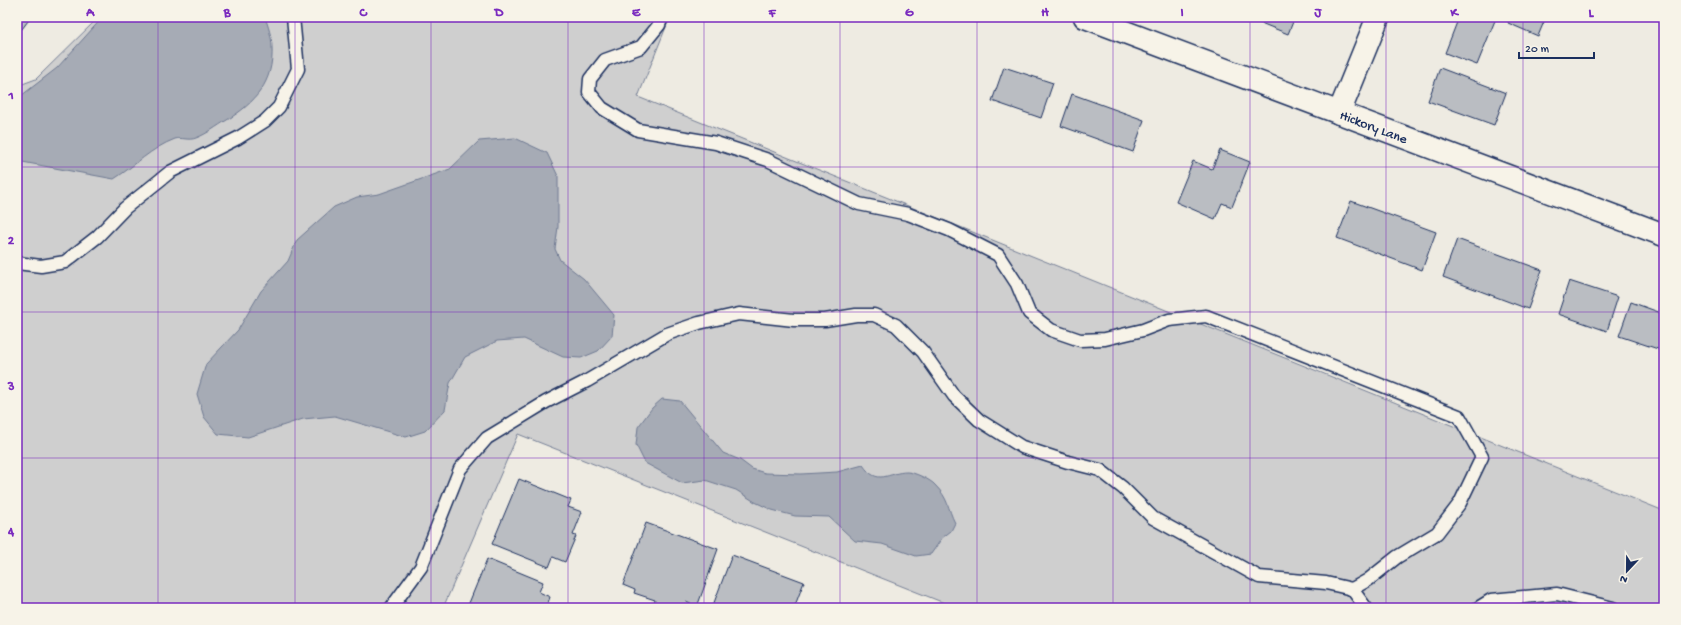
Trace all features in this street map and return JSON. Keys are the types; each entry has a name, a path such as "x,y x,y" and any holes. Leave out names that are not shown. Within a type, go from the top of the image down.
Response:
{"street":[{"name":"Hickory Lane","path":"1084,17 1664,235"},
{"path":"1339,113 1378,17"}],"lane":[{"path":"17,263 41,266 65,262 97,237 125,208 170,172 238,138 265,121 279,107 298,69 293,17"},
{"path":"391,608 421,567 460,469 487,438 546,402 587,381 667,334 699,323 738,314 794,320 825,320 856,315 874,315 896,325 923,352 954,396 979,420 1022,447 1068,462 1100,470 1123,488 1153,518 1259,577 1326,584 1352,589 1368,580 1397,557 1437,533 1460,503 1482,457 1459,416 1206,316 1169,320 1143,330 1105,339 1080,340 1051,330 1029,313 1017,284 998,255 949,230 908,214 859,204 768,160 716,144 638,130 602,108 589,92 590,78 606,60 641,47 659,24 662,17"},
{"path":"1352,589 1366,608"},
{"path":"1478,608 1491,600 1558,594 1613,608"}],"shaded area":[{"path":"99,17 670,17 638,97 1664,511 1664,608 957,608 518,434 443,608 17,608 17,86 36,79"},
{"path":"103,17 265,17 272,43 270,71 261,90 254,99 237,113 212,130 200,136 193,139 175,139 158,147 114,179 17,161 17,99 57,68"},
{"path":"515,138 547,153 558,176 558,227 555,249 560,260 584,279 614,315 612,336 598,351 581,358 563,357 524,339 497,341 465,357 450,383 445,410 425,431 406,437 335,416 303,419 248,437 218,434 204,417 197,394 206,364 238,330 261,291 288,261 297,240 334,207 357,197 379,194 450,169 479,141"},
{"path":"662,399 680,401 723,453 740,460 752,469 765,473 801,474 837,472 863,465 868,472 879,477 907,472 918,475 933,483 940,490 955,523 951,531 942,538 931,554 916,556 882,544 855,541 829,517 795,516 772,510 755,502 736,490 705,480 682,483 645,463 636,445 638,427 652,408"}],"building":[{"path":"17,17 31,17 22,29 17,25"},
{"path":"1258,17 1295,17 1288,34 1256,21"},
{"path":"1459,17 1496,18 1477,65 1445,53"},
{"path":"1511,17 1546,17 1538,36 1508,23"},
{"path":"1004,67 1053,83 1041,118 992,101"},
{"path":"1440,68 1506,93 1494,125 1428,101"},
{"path":"1072,94 1144,120 1133,152 1061,126"},
{"path":"1220,150 1250,162 1232,207 1222,203 1215,219 1176,202 1193,161 1212,169"},
{"path":"1351,201 1436,232 1422,270 1337,238"},
{"path":"1457,239 1542,270 1528,309 1443,277"},
{"path":"1569,281 1618,297 1607,331 1558,314"},
{"path":"1631,302 1664,314 1664,351 1619,336"},
{"path":"519,479 571,500 568,507 582,512 573,535 576,536 565,562 553,557 549,567 492,544"},
{"path":"646,523 718,549 697,607 686,602 684,608 666,608 654,604 655,600 634,593 635,590 623,585"},
{"path":"732,555 804,582 794,608 712,608"},
{"path":"487,559 543,582 539,592 550,597 546,608 467,608"}]}
